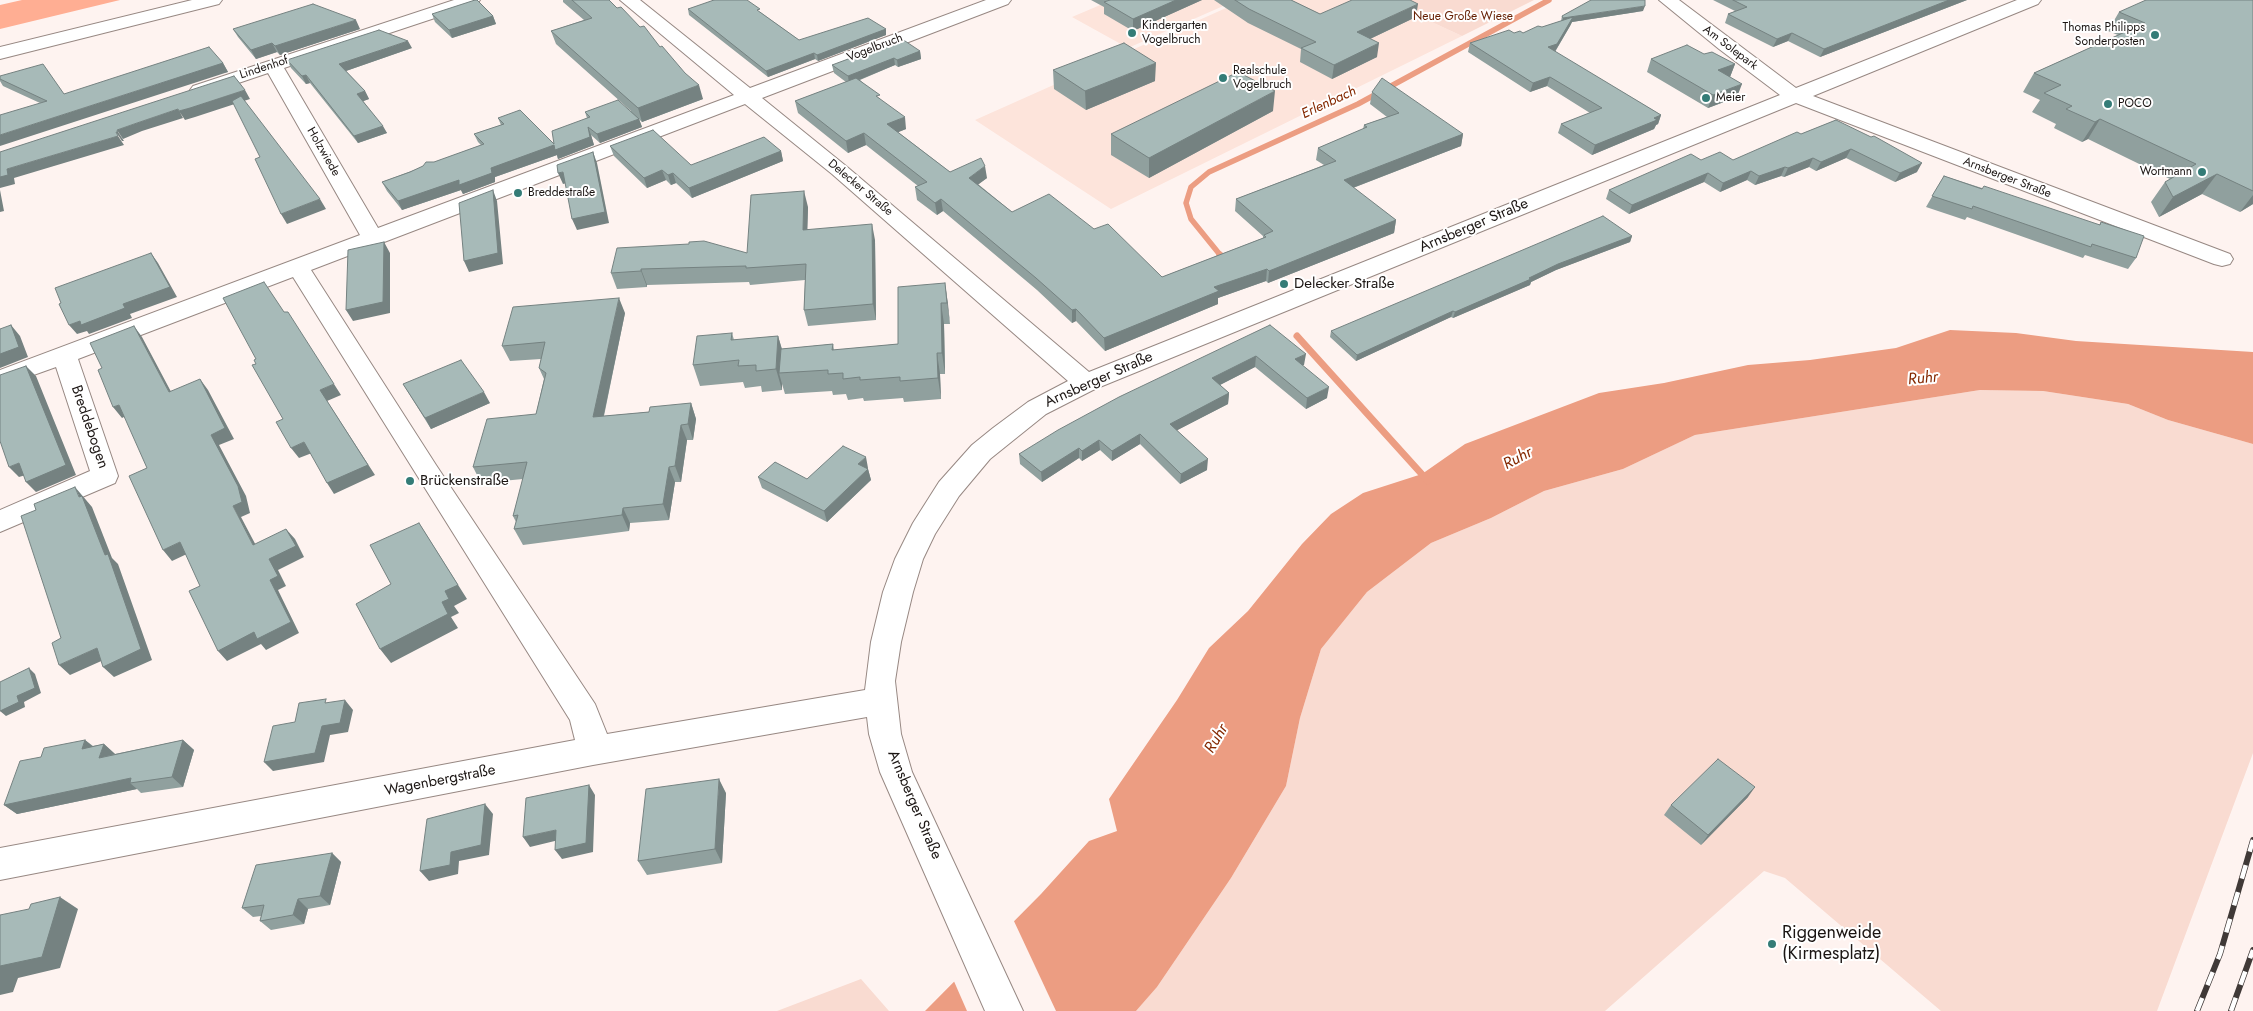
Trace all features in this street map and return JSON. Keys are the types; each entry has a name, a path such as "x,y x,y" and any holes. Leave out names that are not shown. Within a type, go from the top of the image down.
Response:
{"main road":[{"path":"0,39 161,0"},
{"path":"0,53 213,0"},
{"name":"Lindenhof","path":"182,96 471,0"},
{"name":"Delecker Straße","path":"628,0 854,183 1086,383"},
{"name":"Vogelbruch","path":"748,96 1002,0"},
{"name":"Arnsberger Straße","path":"1004,1011 896,772 885,734 880,701 883,659 898,592 909,559 934,510 963,472 1002,434 1037,408 1086,383 2032,0"},
{"name":"Am Solepark","path":"1673,1 1724,45 1793,96"},
{"name":"Holzwiede","path":"273,65 374,238"},
{"path":"0,379 298,268 748,96"},
{"name":"Arnsberger Straße","path":"1793,96 2222,259"},
{"path":"298,268 427,472 584,714 590,729 592,751"},
{"name":"Breddebogen","path":"0,522 105,476 64,355"},
{"name":"Wagenbergstraße","path":"0,864 592,751 880,701"}],"shaded area":[{"path":"22,0 120,0 0,29 0,5"},
{"name":"Kindergarten Vogelbruch","path":"1112,0 1223,0 1230,3 1128,48 1072,17"},
{"name":"Realschule Vogelbruch","path":"1244,0 1384,0 1462,36 1111,209 975,120"}],"green space":[{"name":"Neue Große Wiese","path":"1384,0 1534,0 1462,36"},
{"path":"1980,390 2043,391 2128,404 2168,420 2253,444 2253,753 2157,1011 1941,1011 1785,878 1764,871 1605,1011 1136,1011 1157,987 1231,878 1286,786 1300,718 1321,649 1367,592 1431,543 1491,518 1544,491 1623,469 1695,435"},
{"path":"861,979 889,1011 777,1011"}],"water":[{"name":"Ruhr","path":"1950,330 2016,333 2076,341 2253,352 2253,444 2168,420 2128,404 2043,391 1980,390 1695,435 1623,469 1544,491 1491,518 1431,543 1367,592 1321,649 1300,718 1286,786 1231,878 1157,987 1136,1011 925,1011 1041,894 1089,841 1117,831 1109,799 1177,700 1209,648 1248,611 1302,544 1331,514 1363,493 1422,474 1465,444 1599,393 1664,383 1748,365 1810,360 1896,348"}],"pier":[{"path":"1013,919 1056,1011 967,1011 953,979"}],"building":[{"path":"475,0 493,16 449,30 432,14"},
{"path":"572,0 609,0 617,8 621,7 640,27 644,26 660,47 662,46 685,73 699,85 638,108 551,31 592,18"},
{"path":"714,0 747,0 760,9 757,10 799,40 868,18 886,29 817,55 814,53 766,71 688,9"},
{"path":"1110,0 1176,0 1133,19 1104,2"},
{"path":"1235,0 1291,0 1320,14 1352,0 1410,0 1418,4 1357,32 1379,43 1334,65 1301,48 1316,42 1249,9"},
{"path":"1591,0 1645,0 1645,6 1563,18 1562,16"},
{"path":"1733,0 1949,0 1824,49 1792,33 1777,39 1728,14 1747,7"},
{"path":"2146,0 2253,0 2253,191 2217,174 2173,197 2165,182 2196,164 2100,119 2095,122 2066,109 2072,106 2044,93 2061,85 2034,73 2145,23 2119,12"},
{"path":"313,4 356,20 275,46 272,43 251,50 233,29"},
{"path":"1573,17 1557,44 1548,47 1661,115 1654,118 1657,120 1595,145 1561,124 1602,108 1550,77 1533,83 1470,43 1509,30 1514,33 1520,31 1523,33 1538,26 1542,27"},
{"path":"379,30 408,41 339,64 365,91 357,94 383,126 354,136 306,75 302,76 287,60"},
{"path":"902,39 920,51 897,60 894,58 848,76 832,65"},
{"path":"1124,43 1156,63 1085,91 1053,70"},
{"path":"1687,45 1704,54 1712,52 1735,64 1718,70 1742,84 1713,95 1651,59"},
{"path":"209,47 223,63 0,135 0,115 47,101 0,79 0,76 43,64 64,94"},
{"path":"1238,72 1275,91 1149,158 1111,134"},
{"path":"234,76 245,90 190,108 179,111 178,109 117,130 118,136 7,169 8,175 0,177 0,152"},
{"path":"856,78 880,95 876,96 905,117 887,124 950,172 981,158 985,166 969,178 1012,212 1049,194 1094,229 1108,224 1162,277 1266,237 1264,235 1273,231 1236,199 1336,161 1318,148 1367,127 1364,125 1399,113 1372,92 1382,78 1463,134 1344,180 1396,220 1269,271 1267,269 1214,287 1219,291 1104,338 1076,309 1072,310 941,199 935,203 915,187 927,182 864,133 846,141 795,101"},
{"path":"241,96 320,199 281,214 255,159 260,157 232,101"},
{"path":"618,100 639,119 597,134 588,127 590,137 555,150 554,145 491,168 492,173 459,185 459,180 398,201 382,182 410,172 423,166 426,162 434,162 484,144 474,134 504,124 498,118 520,110 554,144 552,131 590,117 585,112"},
{"path":"1836,120 1871,137 1874,136 1922,163 1900,173 1851,149 1821,162 1813,158 1788,168 1785,167 1759,176 1751,171 1723,183 1708,173 1632,205 1609,190 1691,154 1701,160 1720,152 1733,160 1797,132 1801,134"},
{"path":"653,130 691,165 764,137 781,151 689,188 673,173 668,175 662,170 644,178 610,146"},
{"path":"593,152 605,212 572,219 563,172 558,173 557,165"},
{"path":"1944,176 1982,189 1984,186 2100,225 2101,222 2144,236 2136,258 2092,244 2091,247 1973,206 1972,209 1932,196"},
{"path":"493,190 498,253 464,261 459,203"},
{"path":"804,191 803,230 872,224 873,304 804,310 806,264 746,268 746,266 641,269 641,271 611,273 617,248 689,244 689,242 704,241 747,253 751,195"},
{"path":"1603,216 1632,236 1558,264 1529,278 1531,279 1455,312 1453,311 1357,355 1331,331"},
{"path":"384,242 383,302 346,310 348,250"},
{"path":"151,253 170,287 123,304 125,308 81,325 80,321 69,325 59,304 61,303 55,288"},
{"path":"264,282 284,312 288,312 334,384 320,390 368,465 327,483 304,442 291,448 276,422 283,419 252,365 256,364 254,360 256,359 223,298"},
{"path":"945,283 947,303 941,303 942,353 937,353 938,378 900,381 900,377 860,380 860,377 843,379 843,373 828,374 828,370 779,373 781,349 833,344 832,350 898,344 898,287"},
{"path":"619,298 593,417 649,412 650,407 691,403 688,424 681,425 675,466 669,467 663,504 623,508 622,515 514,529 518,515 513,516 527,462 473,467 487,419 536,414 546,373 539,368 545,342 502,346 513,307"},
{"path":"11,325 19,347 0,354 0,329"},
{"path":"1270,325 1306,354 1295,359 1329,387 1307,398 1256,356 1212,378 1229,393 1170,424 1208,459 1181,474 1140,434 1112,451 1099,440 1082,451 1079,448 1041,472 1019,454 1058,430 1119,397"},
{"path":"134,326 169,392 200,379 225,428 211,435 238,486 242,502 233,506 253,545 286,529 296,546 269,559 278,576 270,580 291,622 257,639 254,632 218,651 189,591 200,586 180,542 163,550 129,476 147,468 119,405 113,407 98,370 102,368 90,343"},
{"path":"732,333 731,340 778,336 776,369 756,371 756,365 738,366 739,360 693,365 697,336"},
{"path":"461,360 484,392 425,418 403,384"},
{"path":"26,366 66,465 26,482 19,463 9,467 0,441 0,375"},
{"path":"843,446 866,457 858,464 868,469 824,511 758,477 775,462 807,479"},
{"path":"75,487 79,497 82,496 105,555 108,554 141,649 103,667 97,648 59,665 52,643 61,638 21,516 36,510 34,504"},
{"path":"419,523 458,585 445,591 449,599 442,602 448,614 380,649 356,604 391,584 370,545"},
{"path":"29,668 35,688 17,696 19,702 0,711 0,682"},
{"path":"326,699 325,703 345,700 340,723 322,726 315,753 264,762 273,726 295,722 299,703"},
{"path":"85,740 82,749 104,744 99,758 183,740 172,777 130,783 131,778 4,805 20,761 41,757 44,748"},
{"path":"1718,759 1755,787 1708,835 1671,805"},
{"path":"719,779 715,849 638,861 646,789"},
{"path":"589,785 586,843 555,850 556,830 523,837 526,798"},
{"path":"485,804 481,845 451,852 450,865 420,871 427,819"},
{"path":"332,853 320,896 298,899 293,915 260,921 264,905 242,908 256,865"},
{"path":"60,897 42,957 0,966 0,915 29,909 31,904"}],"waterway":[{"name":"Erlenbach","path":"1221,256 1191,219 1186,203 1191,187 1209,172 1358,104 1549,0"},
{"path":"1297,336 1428,481"}],"railway":[{"path":"2197,1011 2220,954 2253,840"},
{"path":"2231,1011 2253,950"}],"place":[{"name":"Kindergarten Vogelbruch","path":"1132,33"},
{"name":"Thomas Philipps Sonderposten","path":"2155,35"},
{"name":"Realschule Vogelbruch","path":"1223,78"},
{"name":"Meier","path":"1706,98"},
{"name":"POCO","path":"2108,104"},
{"name":"Wortmann","path":"2202,172"},
{"name":"Breddestraße","path":"518,193"},
{"name":"Delecker Straße","path":"1284,284"},
{"name":"Brückenstraße","path":"410,481"},
{"name":"Riggenweide (Kirmesplatz)","path":"1772,944"}]}
